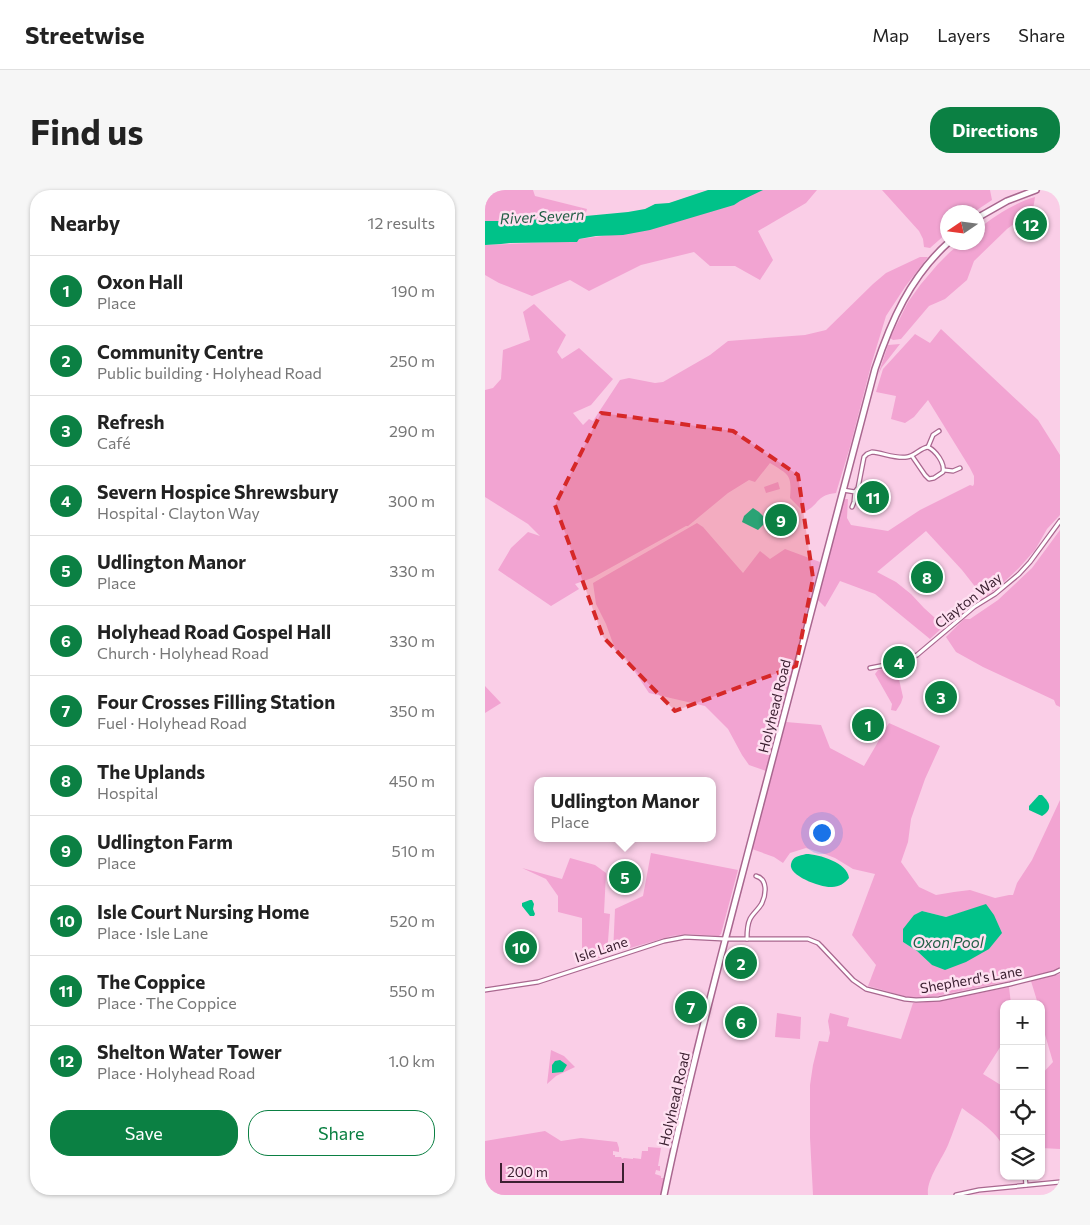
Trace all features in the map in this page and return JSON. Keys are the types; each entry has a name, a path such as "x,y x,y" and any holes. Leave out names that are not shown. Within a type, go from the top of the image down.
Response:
{"main road":[{"path":"985,213 1007,201 1036,190"},
{"name":"Holyhead Road","path":"664,1195 687,1090 725,939 875,369 898,309 916,279 940,250"}],"street":[{"path":"852,507 855,492 858,488 863,460 867,454 872,452 902,457 912,456 928,447 931,438 939,431"},
{"path":"928,447 938,457 944,470"},
{"path":"912,456 929,479 934,478 944,470 955,471 960,468"},
{"path":"843,490 855,492"},
{"name":"Clayton Way","path":"870,668 906,661 917,656 974,607 995,594 1019,574 1060,521"},
{"path":"747,939 749,921 763,900 765,885 758,876 762,872"},
{"name":"Isle Lane","path":"485,990 538,982 664,940 685,937 725,939"},
{"name":"Shepherd's Lane","path":"725,939 807,939 821,946 853,980 866,989 905,999 939,999 1010,984 1060,970"},
{"path":"1025,1180 1026,1185"},
{"path":"955,1195 979,1190 1060,1182"}],"highlighted area":[{"path":"601,413 733,431 798,475 813,578 796,666 675,711 603,637 555,505"}],"shaded area":[{"path":"485,190 533,190 535,196 587,209 585,216 485,221"},
{"path":"756,190 817,190 806,203 758,231 773,260 760,280 735,266 710,266 694,252 641,265 589,291 570,280 532,296 499,283 485,275 485,245 556,242 641,231"},
{"path":"882,190 990,190 992,200 984,205 940,205 940,239 930,248 924,247 919,231"},
{"path":"1035,197 1033,210 1007,229 974,261 967,280 945,299 929,306 901,339 893,340 890,338 908,302 938,264 952,250 985,250 985,224 1005,210"},
{"path":"920,257 928,257 886,316 836,493 821,498 806,511 801,509 790,498 790,480 788,476 770,463 755,482 749,480 728,493 688,526 592,578 575,584 579,589 551,606 498,570 511,548 528,532 540,536 528,524 485,497 485,390 493,388 501,379 503,350 530,340 523,312 534,304 566,335 557,352 562,359 579,348 613,379 591,405 573,413 583,425 589,419 593,421 620,380 629,378 655,383 663,382 710,355 728,341 805,335 826,330 886,273"},
{"path":"941,329 1038,420 1060,455 1060,515 1047,529 1035,550 1019,568 984,598 962,570 926,531 877,572 896,582 911,594 944,626 930,639 875,594 840,581 825,607 818,600 845,499 848,499 847,518 851,525 888,531 920,510 974,484 974,476 970,468 928,400 914,417 905,423 891,419 896,396 876,392 883,369 915,334 930,343"},
{"path":"900,344 882,367 878,375 888,345"},
{"path":"778,482 780,489 766,493 764,487"},
{"path":"697,523 703,527 743,573 760,551 770,559 785,549 820,562 766,771 749,765 728,729 705,706 649,693 621,651 616,652 606,624 596,604 593,583"},
{"path":"1060,530 1060,707 1056,705 1054,700 983,667 956,652 946,637 964,619 970,619 998,600 1032,568"},
{"path":"896,666 903,697 896,711 891,710 892,704 875,674 878,670"},
{"path":"485,686 501,703 485,713"},
{"path":"786,722 821,725 830,748 864,766 889,723 940,746 925,779 911,819 908,842 901,862 919,887 936,895 970,890 995,898 1013,895 1017,883 1032,860 1060,800 1060,967 1051,972 937,996 918,998 907,997 868,986 876,965 852,935 875,874 853,869 835,858 806,848 790,853 783,863 774,857 752,849","holes":["986,905 932,965 917,951 903,942 914,915 922,911 946,917"]},
{"path":"651,853 738,870 719,936 687,934 672,936 613,953 615,909 643,896"},
{"path":"570,858 595,865 606,873 604,913 610,914 607,955 582,964 582,918 558,912 558,896 546,879 522,868 562,879"},
{"path":"1060,974 1060,1149 1045,1148 1045,1071 1053,1062 1045,1035 1045,1000 1037,1000 1031,981"},
{"path":"1009,987 1011,1000 1000,1000 1000,1047 983,1074 1000,1085 1000,1142 979,1120 962,1108 948,1145 929,1183 928,1195 813,1195 810,1085 819,1041 828,1042 830,1013 849,1018 847,1026 901,1039 913,1003 940,1001"},
{"path":"777,1013 801,1017 800,1039 775,1037"},
{"path":"551,1050 564,1056 575,1067 556,1076 547,1084"},
{"path":"545,1131 561,1141 581,1138 617,1142 619,1152 613,1151 613,1155 622,1159 641,1159 642,1151 648,1151 648,1147 661,1148 658,1166 660,1166 660,1171 656,1170 655,1174 664,1178 661,1195 485,1195 485,1141"}],"water":[{"path":"708,190 763,190 734,205 650,230 623,235 596,236 579,239 577,242 485,245 485,221 505,221 522,218 533,220 628,212 645,209 655,204 669,203"},
{"path":"753,508 766,519 758,530 742,522 744,516"},
{"path":"1039,795 1045,798 1049,806 1048,811 1042,816 1029,810 1029,806"},
{"path":"806,854 832,860 844,868 849,878 842,884 827,887 800,877 791,868 791,864 795,858"},
{"path":"530,900 534,904 534,916 530,916 522,906 522,903"},
{"name":"Oxon Pool","path":"986,904 994,915 1002,933 989,949 966,962 945,970 932,965 917,951 903,942 903,929 914,915 922,911 946,917"},
{"path":"560,1060 567,1065 563,1072 552,1073 552,1065 555,1061"}],"place":[{"name":"Shelton Water Tower","path":"1031,224"},
{"name":"The Coppice","path":"873,497"},
{"name":"Udlington Farm","path":"781,520"},
{"name":"The Uplands","path":"927,577"},
{"name":"Severn Hospice Shrewsbury","path":"899,662"},
{"name":"Refresh","path":"941,697"},
{"name":"Oxon Hall","path":"868,725"},
{"name":"Udlington Manor","path":"625,877"},
{"name":"Isle Court Nursing Home","path":"521,947"},
{"name":"Community Centre","path":"741,963"},
{"name":"Four Crosses Filling Station","path":"691,1007"},
{"name":"Holyhead Road Gospel Hall","path":"741,1022"}],"water label":[{"name":"River Severn","path":"542,216"}]}
